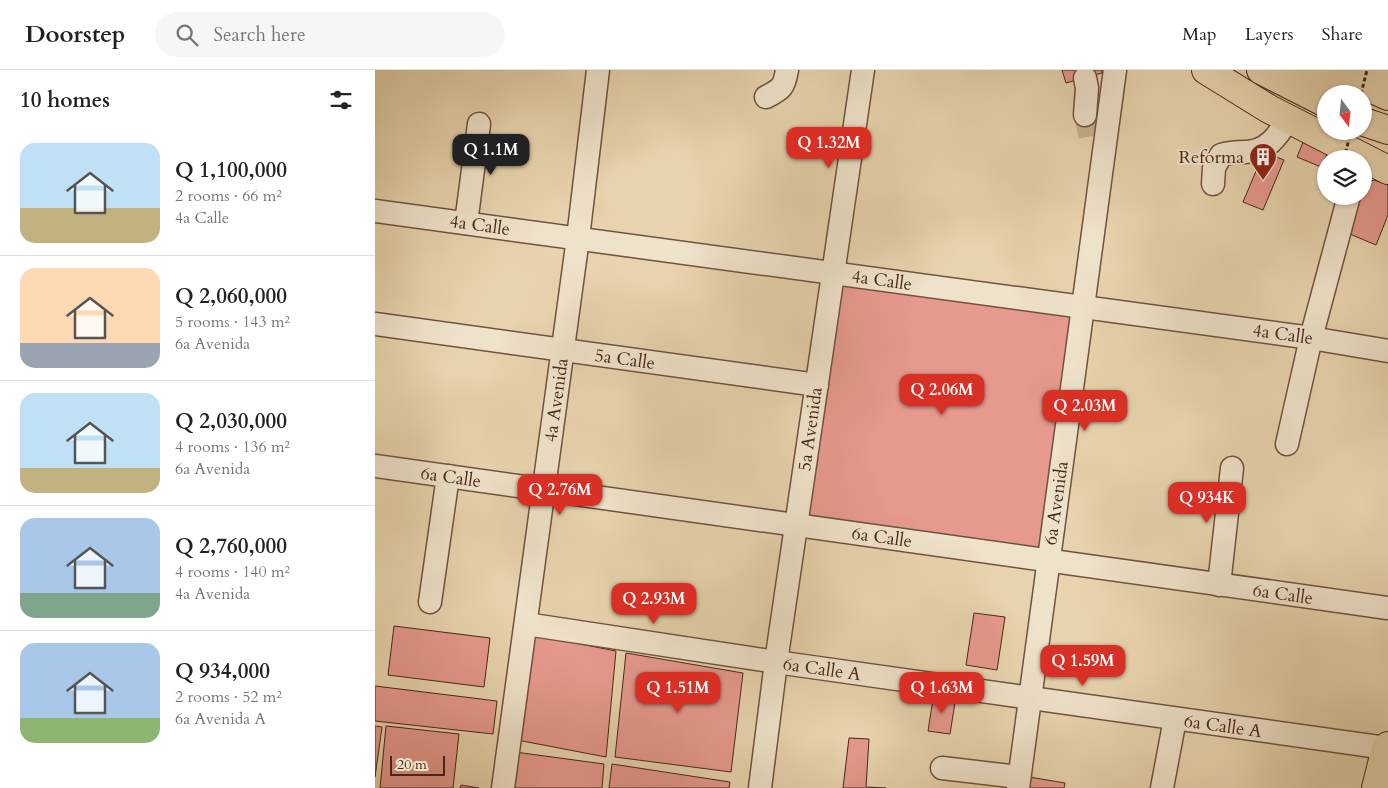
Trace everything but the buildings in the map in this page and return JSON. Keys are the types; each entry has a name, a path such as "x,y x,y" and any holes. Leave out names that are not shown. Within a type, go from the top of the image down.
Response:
{"main road":[{"path":"1206,70 1269,109 1351,150"},
{"path":"1261,70 1317,98"},
{"path":"1300,70 1329,85"},
{"path":"1331,70 1388,96"},
{"path":"1369,70 1388,78"},
{"path":"1373,104 1388,110"},
{"path":"1373,125 1388,130"},
{"path":"1372,161 1388,170"},
{"path":"1376,788 1387,747"}],"street":[{"name":"4a Avenida","path":"503,788 578,238 598,70"},
{"path":"766,97 779,90 785,84 787,70"},
{"name":"5a Avenida","path":"760,788 776,662 863,70"},
{"name":"6a Avenida","path":"1018,782 1083,307 1097,141 1111,96 1115,70"},
{"path":"1085,115 1086,83 1111,96"},
{"path":"1213,184 1214,168 1221,155 1230,152 1256,151 1264,147 1280,133 1288,119"},
{"path":"466,223 479,124"},
{"path":"1287,444 1311,338 1347,205"},
{"name":"4a Calle","path":"375,211 1311,338 1388,351"},
{"name":"5a Calle","path":"375,324 817,385"},
{"name":"6a Calle","path":"375,466 1388,608"},
{"path":"1219,585 1232,468"},
{"path":"430,602 448,476"},
{"name":"6a Calle A","path":"526,624 776,662 1387,747"},
{"path":"1162,788 1175,719"},
{"path":"942,768 1018,782"}],"path":[{"path":"1364,85 1369,70"}],"tunnel":[{"path":"1085,115 1090,138"}],"place":[{"name":"Reforma","path":"1263,181"}]}
